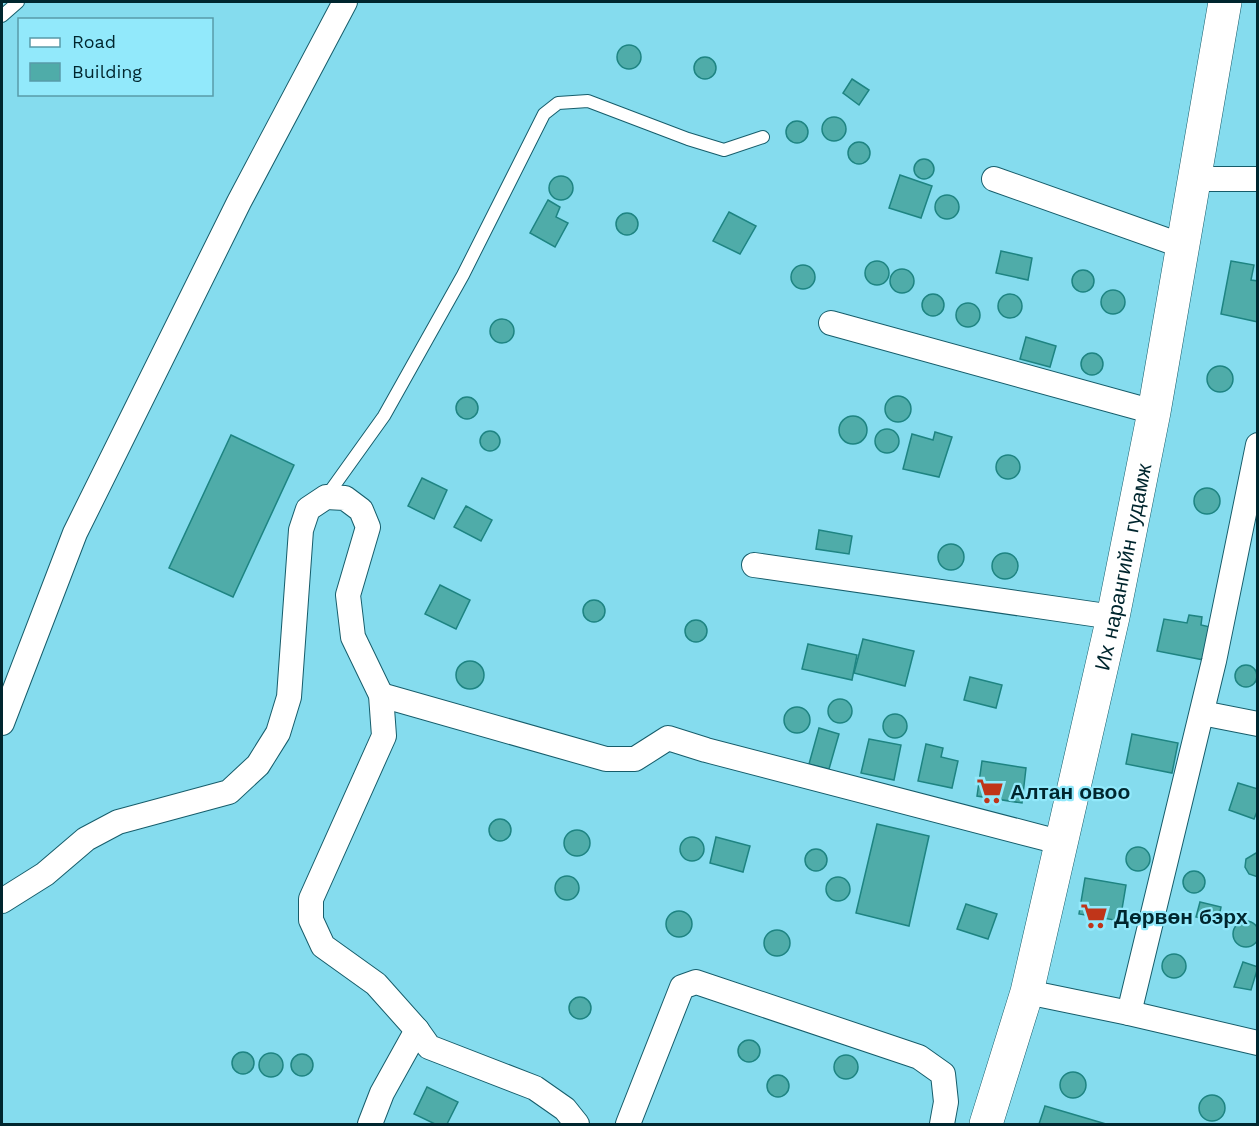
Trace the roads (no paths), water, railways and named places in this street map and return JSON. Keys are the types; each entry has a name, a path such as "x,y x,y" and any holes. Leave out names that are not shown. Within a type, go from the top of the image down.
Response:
{"main road":[{"name":"Их нарангийн гудамж","path":"986,1125 1027,992 1113,617 1154,412 1225,2"}],"street":[{"path":"2,723 75,533 239,202 345,2"},
{"path":"994,179 1183,246"},
{"path":"1194,179 1257,179"},
{"path":"831,323 1154,412"},
{"path":"1130,1013 1214,661 1257,445"},
{"path":"2,901 45,874 86,839 118,822 229,792 258,765 278,733 289,697 301,530 308,509 326,497 345,498 361,510 368,527 348,595 353,637 381,695 384,736 311,899 310,920 323,946 376,984 429,1047 535,1088 565,1109 577,1125"},
{"path":"753,565 1113,617"},
{"path":"381,695 606,759 635,759 669,738 706,750 1063,843"},
{"path":"1202,713 1257,724"},
{"path":"628,1125 682,987 696,982 919,1057 943,1074 946,1102 942,1125"},
{"path":"1027,992 1257,1043"},
{"path":"370,1125 382,1093 417,1030"}],"lane":[{"path":"2,16 18,2"},
{"path":"326,497 384,416 463,275 544,114 558,103 588,101 688,139 724,150 763,138"}],"place":[{"name":"Алтан овоо","path":"990,791"},
{"name":"Дөрвөн бэрх","path":"1094,916"}]}
